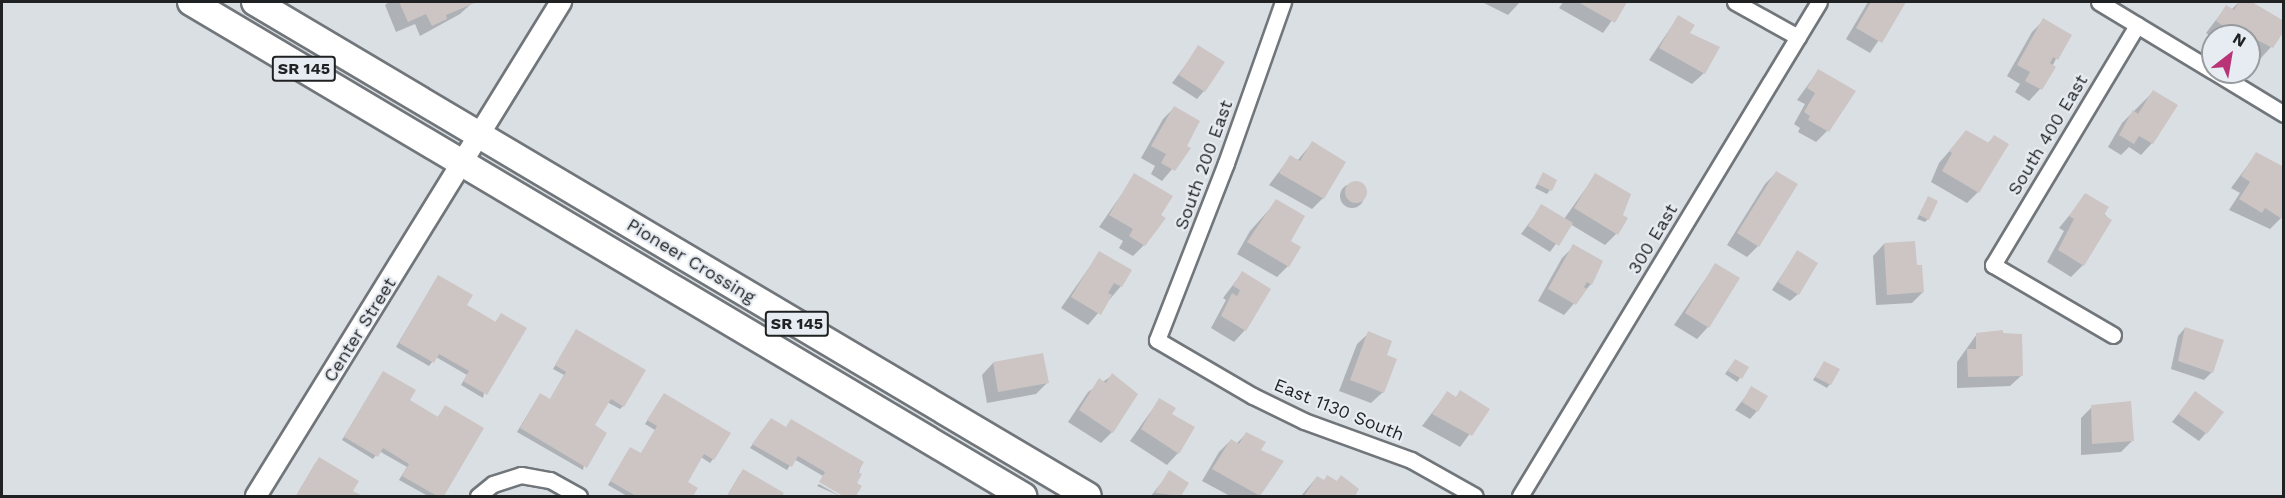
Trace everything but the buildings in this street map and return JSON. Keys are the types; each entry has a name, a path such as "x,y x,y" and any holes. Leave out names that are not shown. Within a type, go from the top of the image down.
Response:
{"highway":[{"name":"SR 145","path":"191,2 464,164"},
{"name":"SR 145","path":"255,2 481,136"},
{"name":"Pioneer Crossing","path":"481,136 1088,496"},
{"name":"Pioneer Crossing","path":"464,164 1023,496"}],"street":[{"path":"481,136 561,2"},
{"name":"South 200 East","path":"1157,340 1226,164 1283,2"},
{"path":"1735,2 1798,37"},
{"name":"300 East","path":"1520,496 1819,2"},
{"path":"2099,2 2201,63"},
{"name":"South 400 East","path":"2113,335 1993,266 2137,25"},
{"path":"2235,84 2283,114"},
{"name":"Center Street","path":"256,496 481,136"},
{"name":"East 1130 South","path":"1157,340 1253,396 1304,421 1411,460 1475,496"},
{"path":"478,496 493,484 521,475 544,478 579,496"}]}
